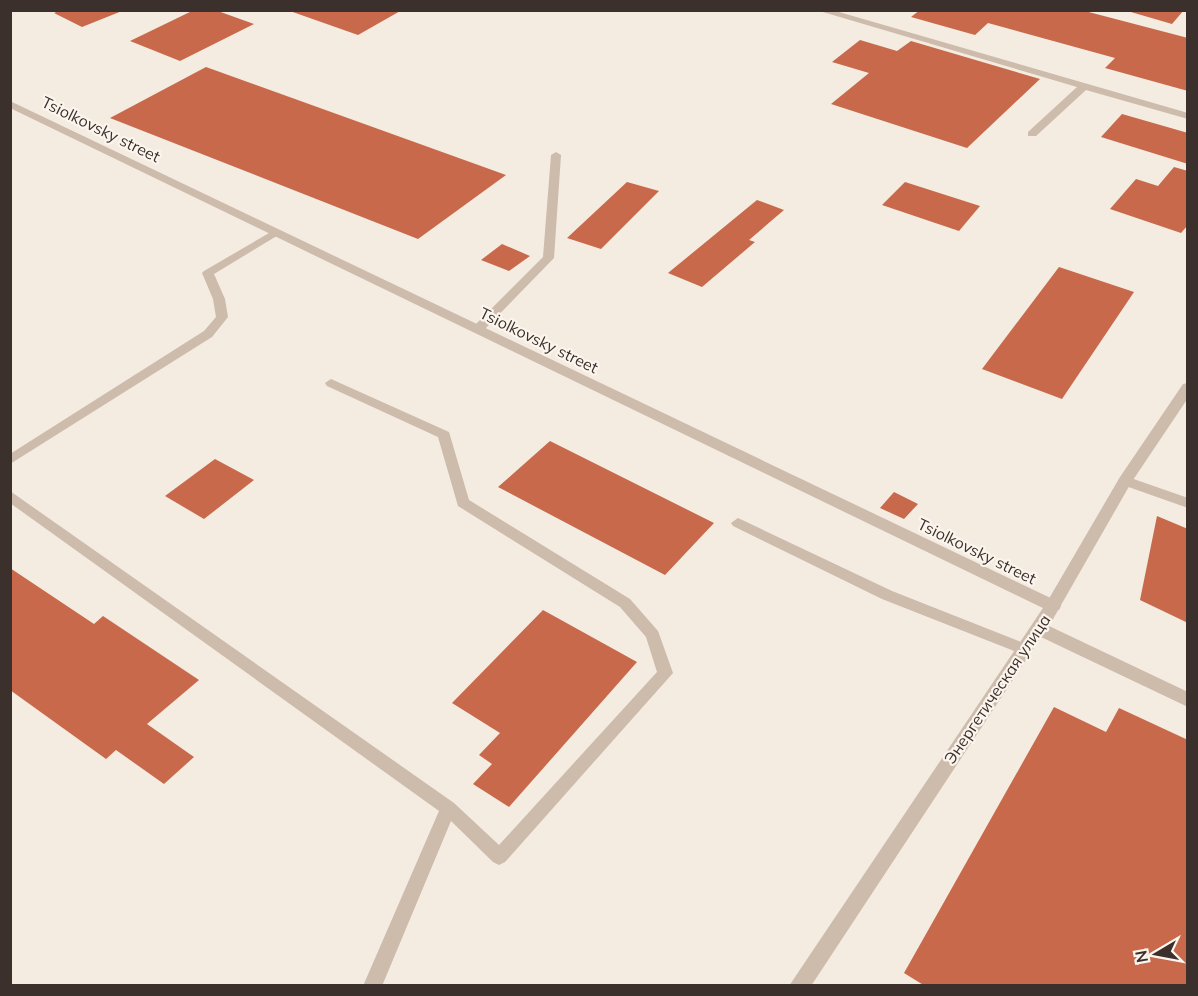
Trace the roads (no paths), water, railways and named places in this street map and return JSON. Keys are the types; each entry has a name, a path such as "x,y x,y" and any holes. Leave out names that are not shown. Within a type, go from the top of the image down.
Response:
{"street":[{"path":"820,10 1188,116"},
{"path":"1032,134 1083,86"},
{"name":"Tsiolkovsky street","path":"10,104 1053,606"},
{"name":"Энергетическая улица","path":"799,986 1053,606 1125,481 1188,387"},
{"path":"1038,628 1188,700"}],"lane":[{"path":"478,329 548,258 556,155"},
{"path":"10,460 208,334 222,317 219,299 208,273 276,232"},
{"path":"10,496 448,808 499,856 665,673 652,635 625,603 463,503 444,435 331,384"},
{"path":"1125,481 1188,503"},
{"path":"738,523 887,595 1024,648"},
{"path":"372,986 448,808"}]}
